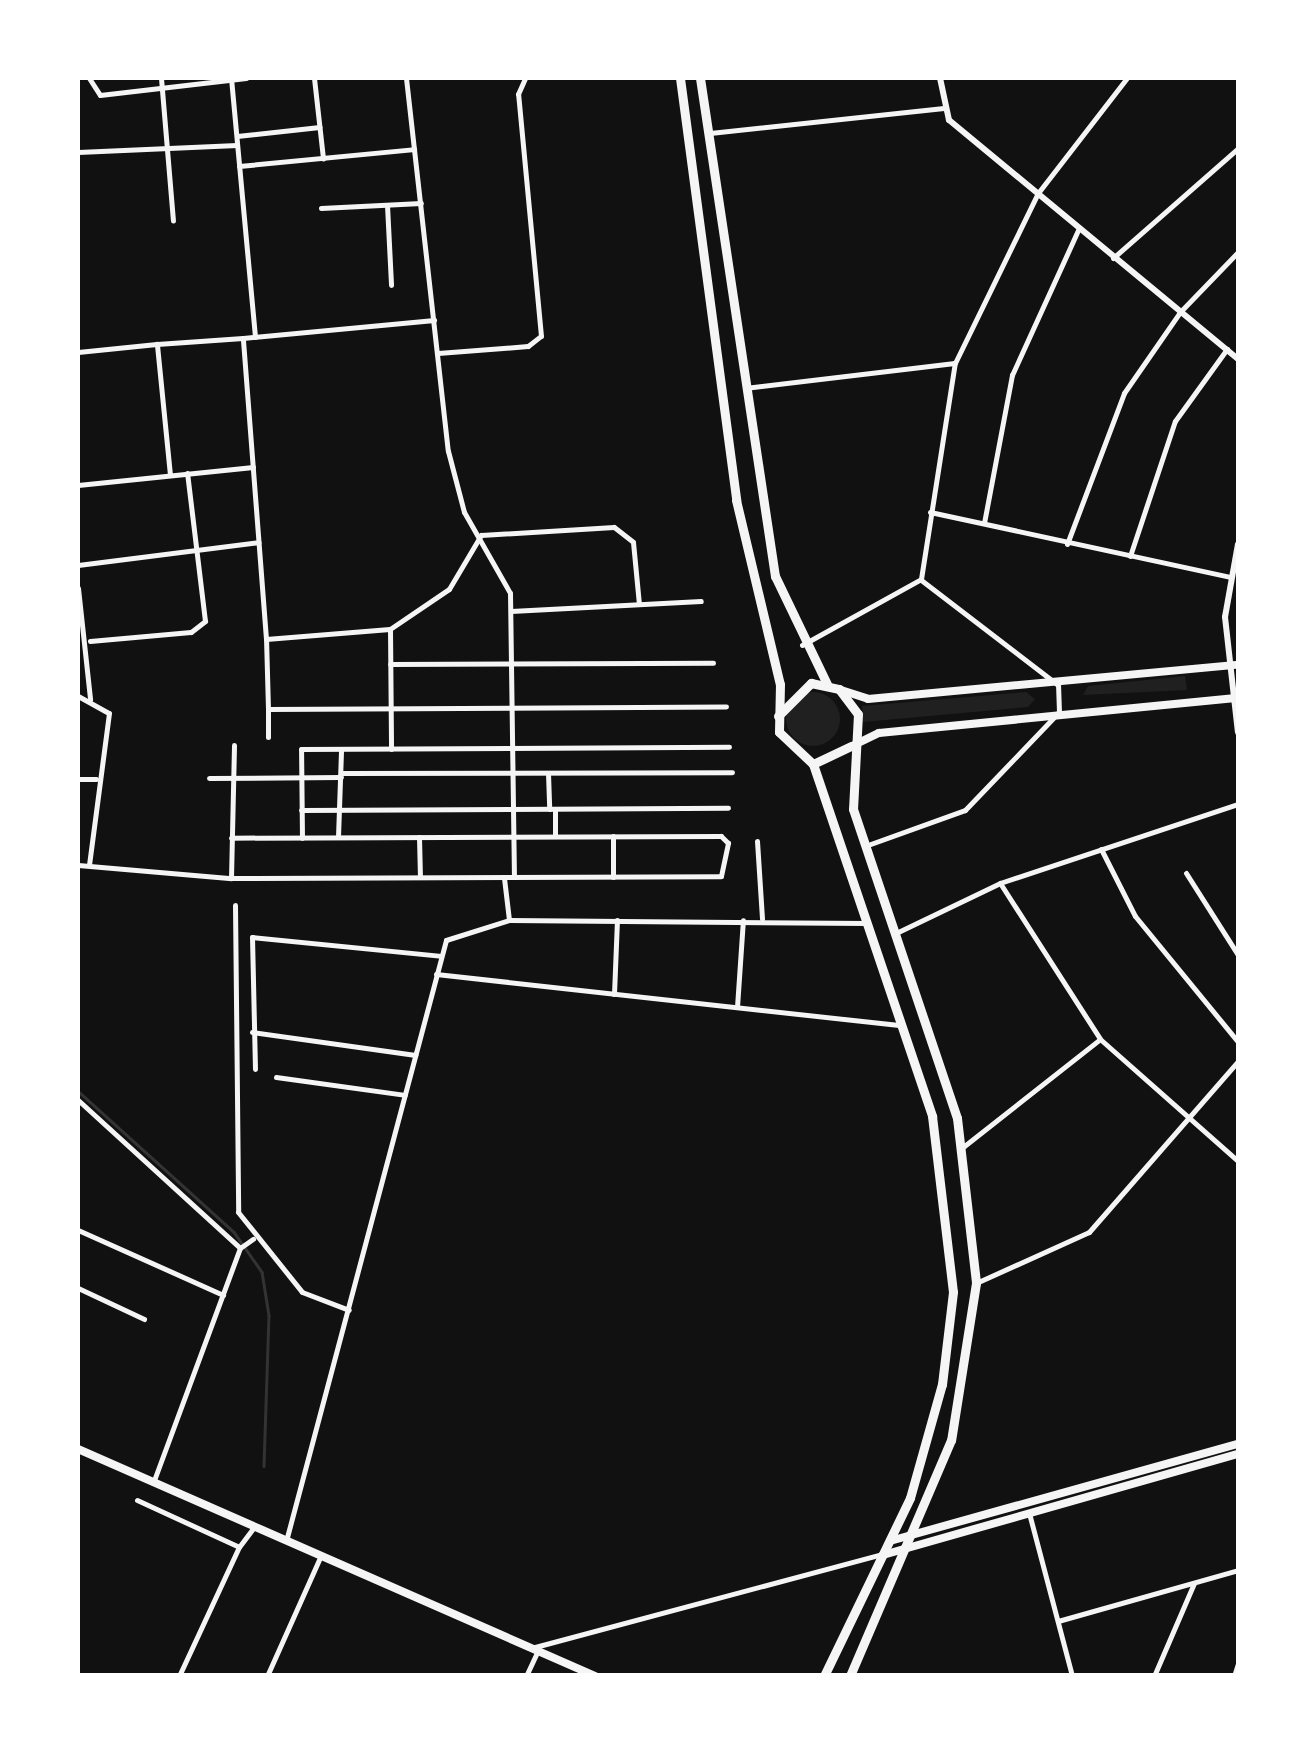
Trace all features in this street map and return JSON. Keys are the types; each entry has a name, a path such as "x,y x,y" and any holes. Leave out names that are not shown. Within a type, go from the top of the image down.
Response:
{"main road":[{"path":"680,78 736,500 776,658 778,716 786,747 813,764 902,1025 946,1183 953,1292 937,1403 890,1541 824,1676"},
{"path":"700,78 775,576 802,646 827,684"},
{"path":"778,716 796,690 827,684 868,699 1058,686 1238,665"},
{"path":"839,688 858,714 852,746 852,809 896,933 963,1147 976,1283 952,1440 916,1536 850,1676"},
{"path":"813,764 880,732 1059,712 1235,699"},
{"path":"890,1541 1238,1444"},
{"path":"78,1449 596,1676"},
{"path":"884,1554 1238,1454"}],"street":[{"path":"89,78 100,95 246,78"},
{"path":"162,78 173,220"},
{"path":"231,78 255,338"},
{"path":"314,78 323,158"},
{"path":"406,78 454,484 506,576 511,611 514,877"},
{"path":"438,353 528,346 541,336 518,94 525,78"},
{"path":"940,78 944,108 1113,258 1238,358"},
{"path":"921,579 955,363 1038,193 1127,78"},
{"path":"707,133 944,108"},
{"path":"236,136 320,127"},
{"path":"78,152 236,145"},
{"path":"1113,258 1238,148"},
{"path":"239,166 414,149"},
{"path":"321,208 421,203"},
{"path":"386,205 391,285"},
{"path":"984,522 1012,375 1079,228"},
{"path":"1068,544 1094,453 1180,312 1238,252"},
{"path":"78,352 434,320"},
{"path":"243,338 266,639 268,738"},
{"path":"157,344 170,475"},
{"path":"1130,556 1175,421 1227,350"},
{"path":"744,388 955,363"},
{"path":"78,484 253,467"},
{"path":"90,641 200,629 187,473"},
{"path":"930,512 1231,576"},
{"path":"481,535 614,527 633,542 639,604"},
{"path":"266,639 390,628 449,588 481,535"},
{"path":"78,566 259,542"},
{"path":"1238,544 1231,576 1228,666 1238,732"},
{"path":"802,646 921,579"},
{"path":"865,846 965,810 1059,712 1058,686 921,579"},
{"path":"78,588 90,641 90,698"},
{"path":"511,611 701,601"},
{"path":"390,628 391,749"},
{"path":"390,664 713,663"},
{"path":"78,696 90,698 109,714 96,779"},
{"path":"268,710 726,707"},
{"path":"230,878 230,778 234,745"},
{"path":"302,838 301,749 729,747"},
{"path":"338,838 342,749"},
{"path":"548,772 555,836"},
{"path":"209,778 732,772"},
{"path":"78,778 104,783 89,866"},
{"path":"896,933 1000,883 1238,804"},
{"path":"301,810 728,808"},
{"path":"78,865 230,878 722,876 728,843 613,836 231,838"},
{"path":"613,836 613,876"},
{"path":"419,837 420,878"},
{"path":"757,841 762,919"},
{"path":"1102,849 1135,916 1238,1042"},
{"path":"1186,874 1238,955"},
{"path":"504,877 509,920"},
{"path":"1000,883 1100,1039 1187,1124 1238,1162"},
{"path":"235,905 234,1187 254,1239 302,1292 349,1310"},
{"path":"737,1007 743,919"},
{"path":"286,1541 441,956 456,932 509,920 762,919 868,923"},
{"path":"614,994 617,920"},
{"path":"255,1069 252,936 441,956"},
{"path":"436,974 902,1025"},
{"path":"252,1032 416,1055"},
{"path":"963,1147 1100,1039"},
{"path":"976,1283 1089,1232 1238,1061"},
{"path":"276,1077 405,1094"},
{"path":"78,1100 240,1248"},
{"path":"78,1230 223,1295"},
{"path":"153,1483 240,1248 254,1239"},
{"path":"78,1288 144,1319"},
{"path":"137,1500 239,1547"},
{"path":"1030,1513 1072,1676"},
{"path":"179,1676 239,1547 254,1527"},
{"path":"526,1676 535,1649 884,1554"},
{"path":"267,1676 321,1555"},
{"path":"1058,1621 1238,1570"},
{"path":"1154,1676 1194,1583"},
{"path":"1234,1676 1238,1664"}],"shaded area":[{"path":"1185,676 1187,690 1083,695 1088,686"},
{"path":"813,692 832,700 840,719 832,738 813,746 794,738 786,719 794,700"},
{"path":"1026,692 1035,699 1028,707 863,722 862,706"}],"waterway":[{"path":"78,1091 234,1232 262,1272 269,1315 264,1466"}]}
